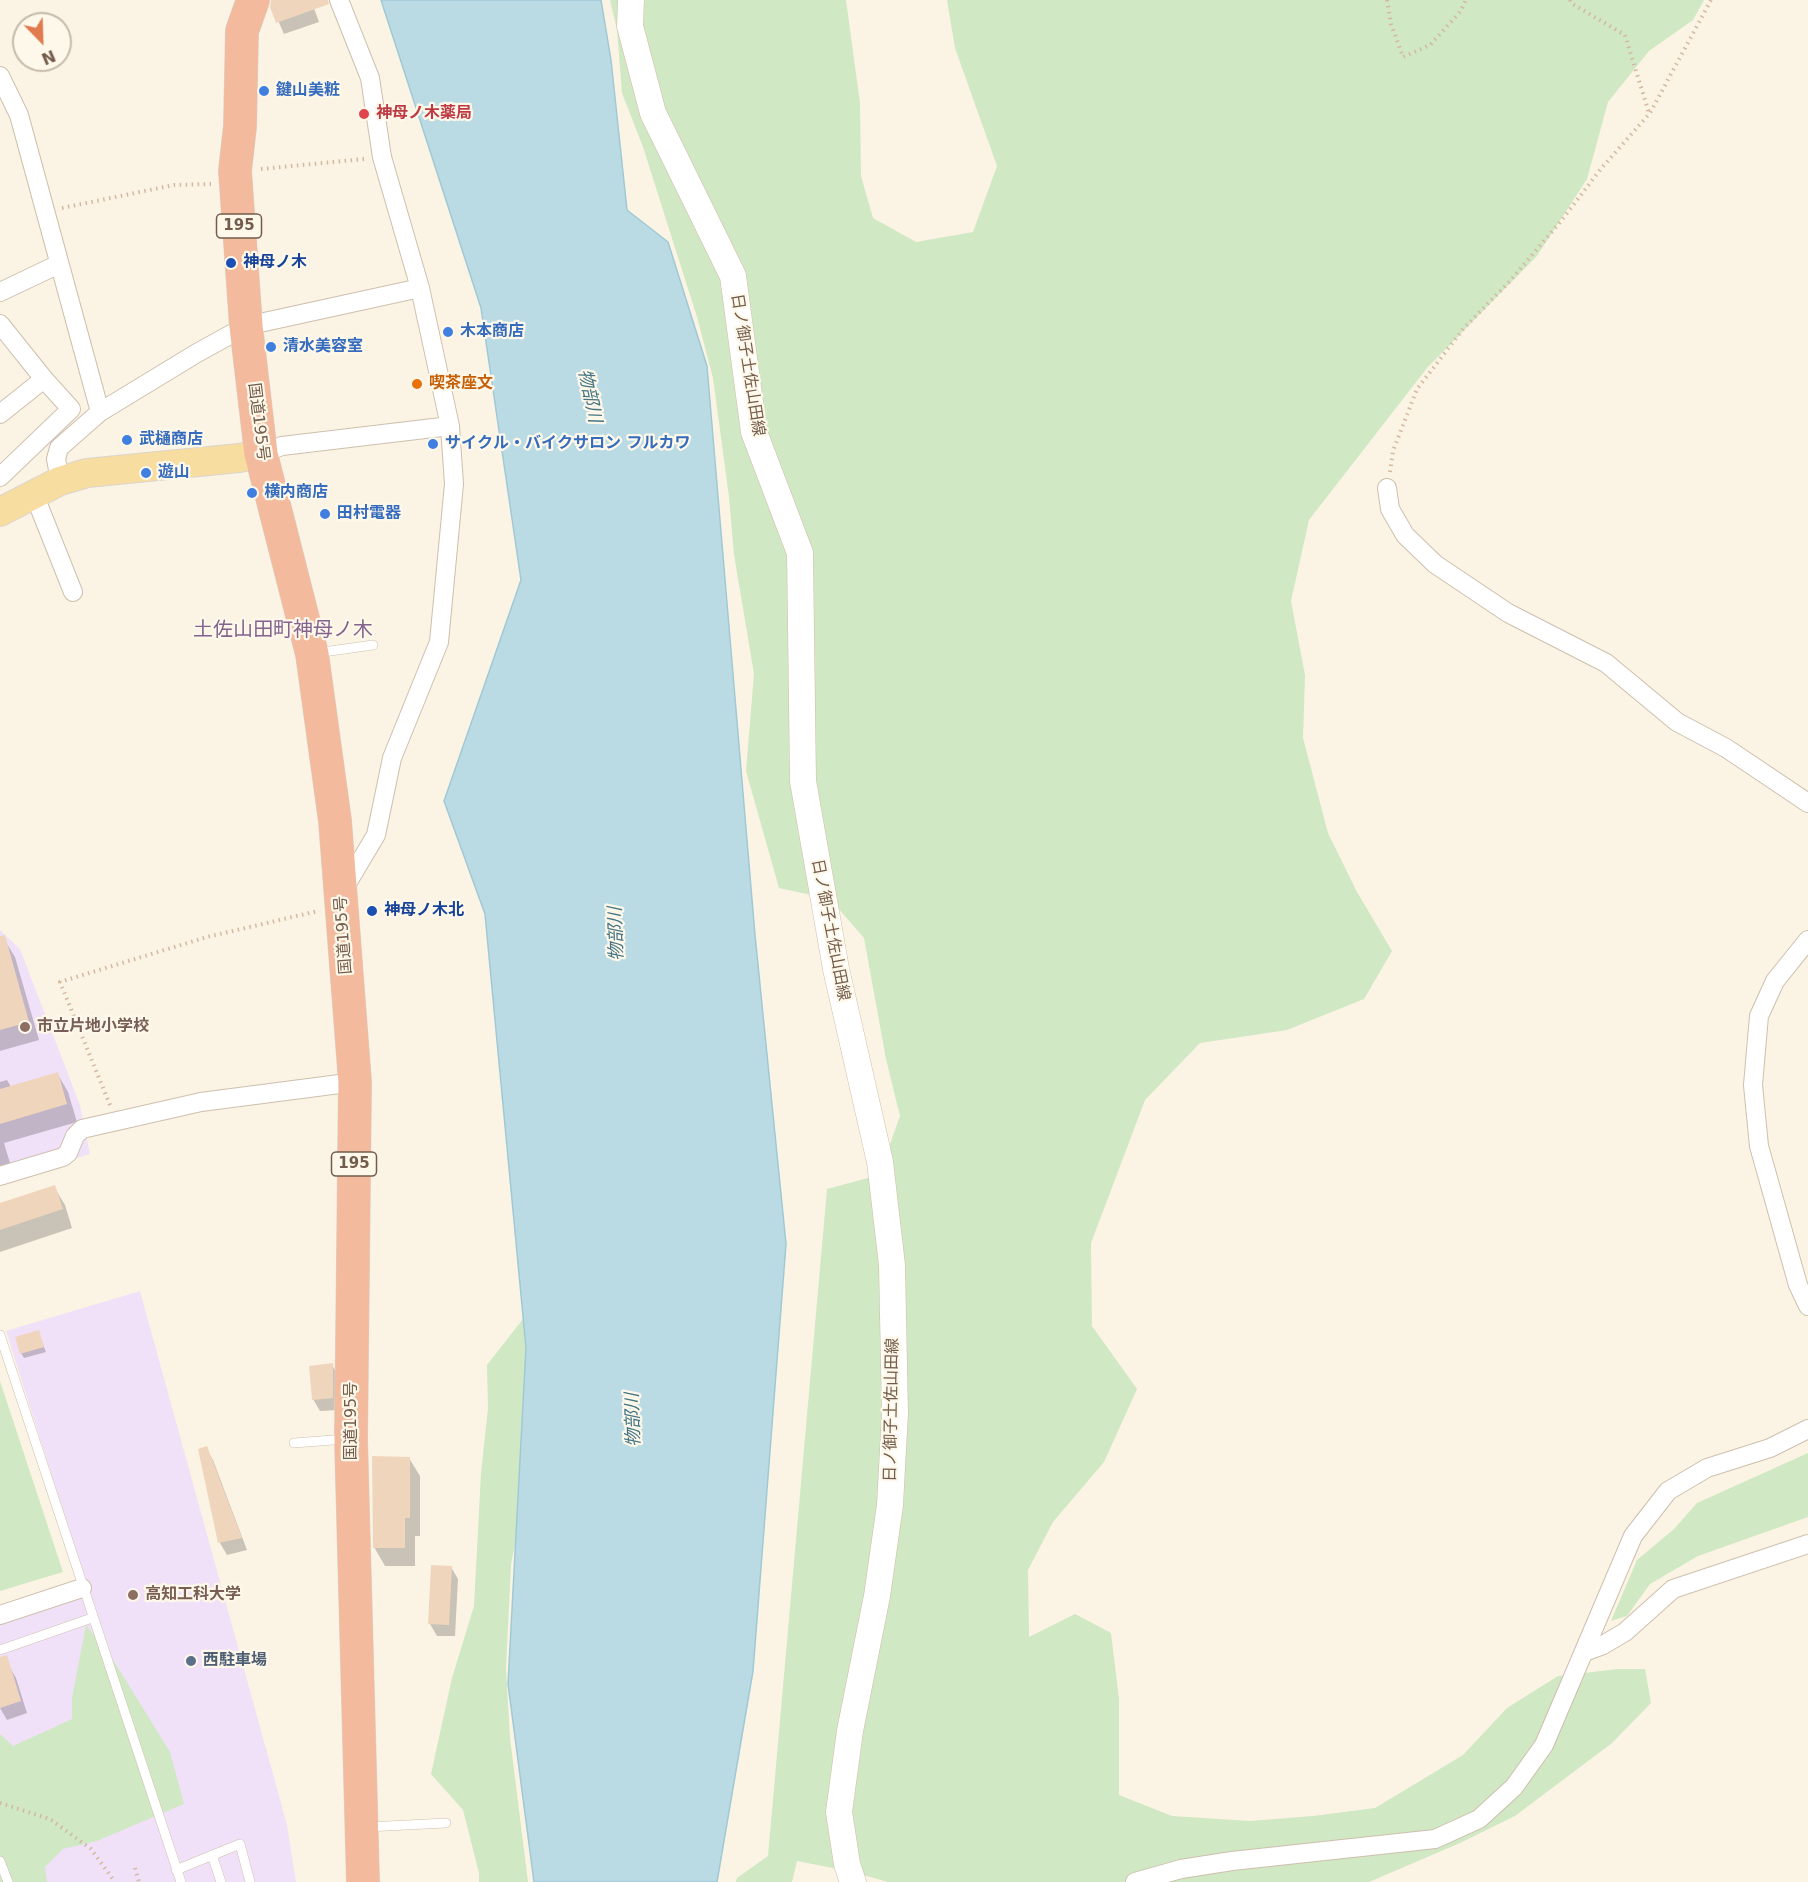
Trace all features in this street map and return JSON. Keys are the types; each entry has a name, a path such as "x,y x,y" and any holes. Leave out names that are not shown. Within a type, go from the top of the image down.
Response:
{"highway":[{"name":"国道195号","path":"253,0 242,31 240,126 235,177 246,326 261,454 312,654 335,821 355,1082 351,1439 363,1882"}],"main road":[{"name":"日ノ御子土佐山田線","path":"631,0 630,26 653,113 733,276 754,432 800,553 803,781 836,969 880,1162 892,1265 895,1413 890,1505 877,1596 850,1731 839,1812 847,1864 854,1882"},
{"path":"0,512 60,481 87,473 239,459 261,454"}],"street":[{"path":"339,0 370,78 382,157 420,288 450,426 454,484 439,642 392,758 376,835 342,899"},
{"path":"0,76 19,115 100,411"},
{"path":"0,292 59,264"},
{"path":"60,481 56,459 59,448 100,411 246,326 420,288"},
{"path":"0,324 7,346 44,379 71,409 0,477"},
{"path":"0,414 44,379"},
{"path":"261,454 282,446 450,426"},
{"path":"1387,488 1390,509 1405,535 1435,564 1508,613 1606,663 1677,722 1726,748 1808,803"},
{"path":"34,494 74,592"},
{"path":"1808,940 1775,981 1760,1016 1753,1085 1759,1146 1797,1285 1808,1306"},
{"path":"0,1176 63,1157 68,1153 75,1136 82,1129 201,1102 355,1082"},
{"path":"1136,1882 1181,1869 1232,1861 1436,1839 1479,1819 1514,1787 1544,1744 1633,1536 1668,1491 1707,1468 1770,1448 1808,1429"},
{"path":"1584,1652 1603,1645 1625,1632 1673,1589 1808,1544"},
{"path":"0,1615 82,1588"}],"lane":[{"path":"312,654 373,645"},
{"path":"0,1335 181,1882"},
{"path":"294,1443 351,1439"},
{"path":"0,1650 92,1618"},
{"path":"361,1827 446,1823"},
{"path":"176,1870 240,1844 250,1882"},
{"path":"212,1855 221,1882"},
{"path":"0,1861 8,1882"}],"path":[{"path":"1387,0 1391,24 1403,57 1430,45 1461,12 1466,0"},
{"path":"1570,0 1571,3 1625,35 1650,113"},
{"path":"1387,488 1393,451 1417,389 1464,328 1510,281 1561,221 1600,170 1650,113 1710,0"},
{"path":"45,212 174,185 382,157"},
{"path":"116,1120 60,982 342,899"},
{"path":"0,1803 50,1819 91,1849 115,1882"},
{"path":"135,1868 139,1882"}],"shaded area":[{"name":"市立片地小学校","path":"0,930 20,949 80,1105 90,1154 0,1181"},
{"name":"高知工科大学","path":"140,1291 287,1825 296,1882 0,1882 0,1608 85,1581 6,1331"}],"green space":[{"path":"610,0 846,0 860,103 861,176 873,218 916,242 973,232 997,166 955,48 947,0 1704,0 1693,20 1649,51 1608,102 1587,179 1537,256 1427,368 1309,520 1291,601 1305,675 1303,738 1328,833 1357,892 1392,951 1364,999 1287,1030 1200,1043 1145,1100 1091,1243 1092,1326 1137,1389 1104,1462 1053,1522 1028,1570 1029,1637 1075,1614 1111,1633 1119,1699 1119,1795 1172,1816 1250,1821 1375,1808 1463,1755 1507,1708 1558,1676 1618,1669 1645,1669 1651,1703 1612,1743 1515,1816 1460,1843 1369,1882 888,1882 853,1872 797,1861 792,1882 736,1882 737,1878 768,1856 827,1189 879,1175 900,1116 886,1059 864,938 830,899 779,888 746,771 754,674 734,555 729,497 713,378 697,317 643,147 622,93 617,30"},
{"path":"526,1315 538,1369 527,1479 511,1565 506,1668 510,1738 528,1882 479,1882 479,1873 463,1810 431,1774 452,1678 474,1606 481,1473 488,1408 487,1365"},
{"path":"0,1381 63,1572 0,1591"},
{"path":"1808,1453 1808,1517 1698,1556 1650,1584 1627,1616 1611,1621 1637,1560 1674,1529 1697,1503"},
{"path":"86,1625 115,1663 170,1752 184,1804 97,1841 63,1849 45,1867 47,1882 0,1882 0,1734 13,1746 72,1719 72,1698"}],"water":[{"name":"物部川","path":"381,0 601,0 611,60 627,210 668,242 707,366 755,935 786,1244 753,1671 717,1882 534,1882 508,1684 526,1348 485,914 444,801 521,580 481,308"}],"building":[{"path":"271,0 328,0 329,4 276,23 270,7"},
{"path":"5,935 29,1022 0,1030 0,936"},
{"path":"58,1072 67,1104 0,1124 0,1089"},
{"path":"55,1185 63,1209 0,1230 0,1203"},
{"path":"39,1330 44,1347 20,1354 15,1337"},
{"path":"333,1363 333,1398 312,1400 309,1366"},
{"path":"207,1446 242,1538 218,1543 198,1449"},
{"path":"372,1456 410,1457 410,1518 405,1518 405,1548 373,1548"},
{"path":"431,1565 452,1566 449,1625 428,1624"},
{"path":"7,1655 21,1701 0,1708 0,1657"}],"place":[{"name":"鍵山美粧","path":"264,91"},
{"name":"神母ノ木薬局","path":"364,114"},
{"name":"神母ノ木","path":"231,263"},
{"name":"木本商店","path":"448,332"},
{"name":"清水美容室","path":"271,347"},
{"name":"喫茶座文","path":"417,384"},
{"name":"武樋商店","path":"127,440"},
{"name":"サイクル・バイクサロン フルカワ","path":"433,444"},
{"name":"遊山","path":"146,473"},
{"name":"横内商店","path":"252,493"},
{"name":"田村電器","path":"325,514"},
{"name":"神母ノ木北","path":"372,911"},
{"name":"市立片地小学校","path":"25,1027"},
{"name":"高知工科大学","path":"133,1595"},
{"name":"西駐車場","path":"191,1661"}],"district":[{"name":"土佐山田町神母ノ木","path":"283,631"}]}
